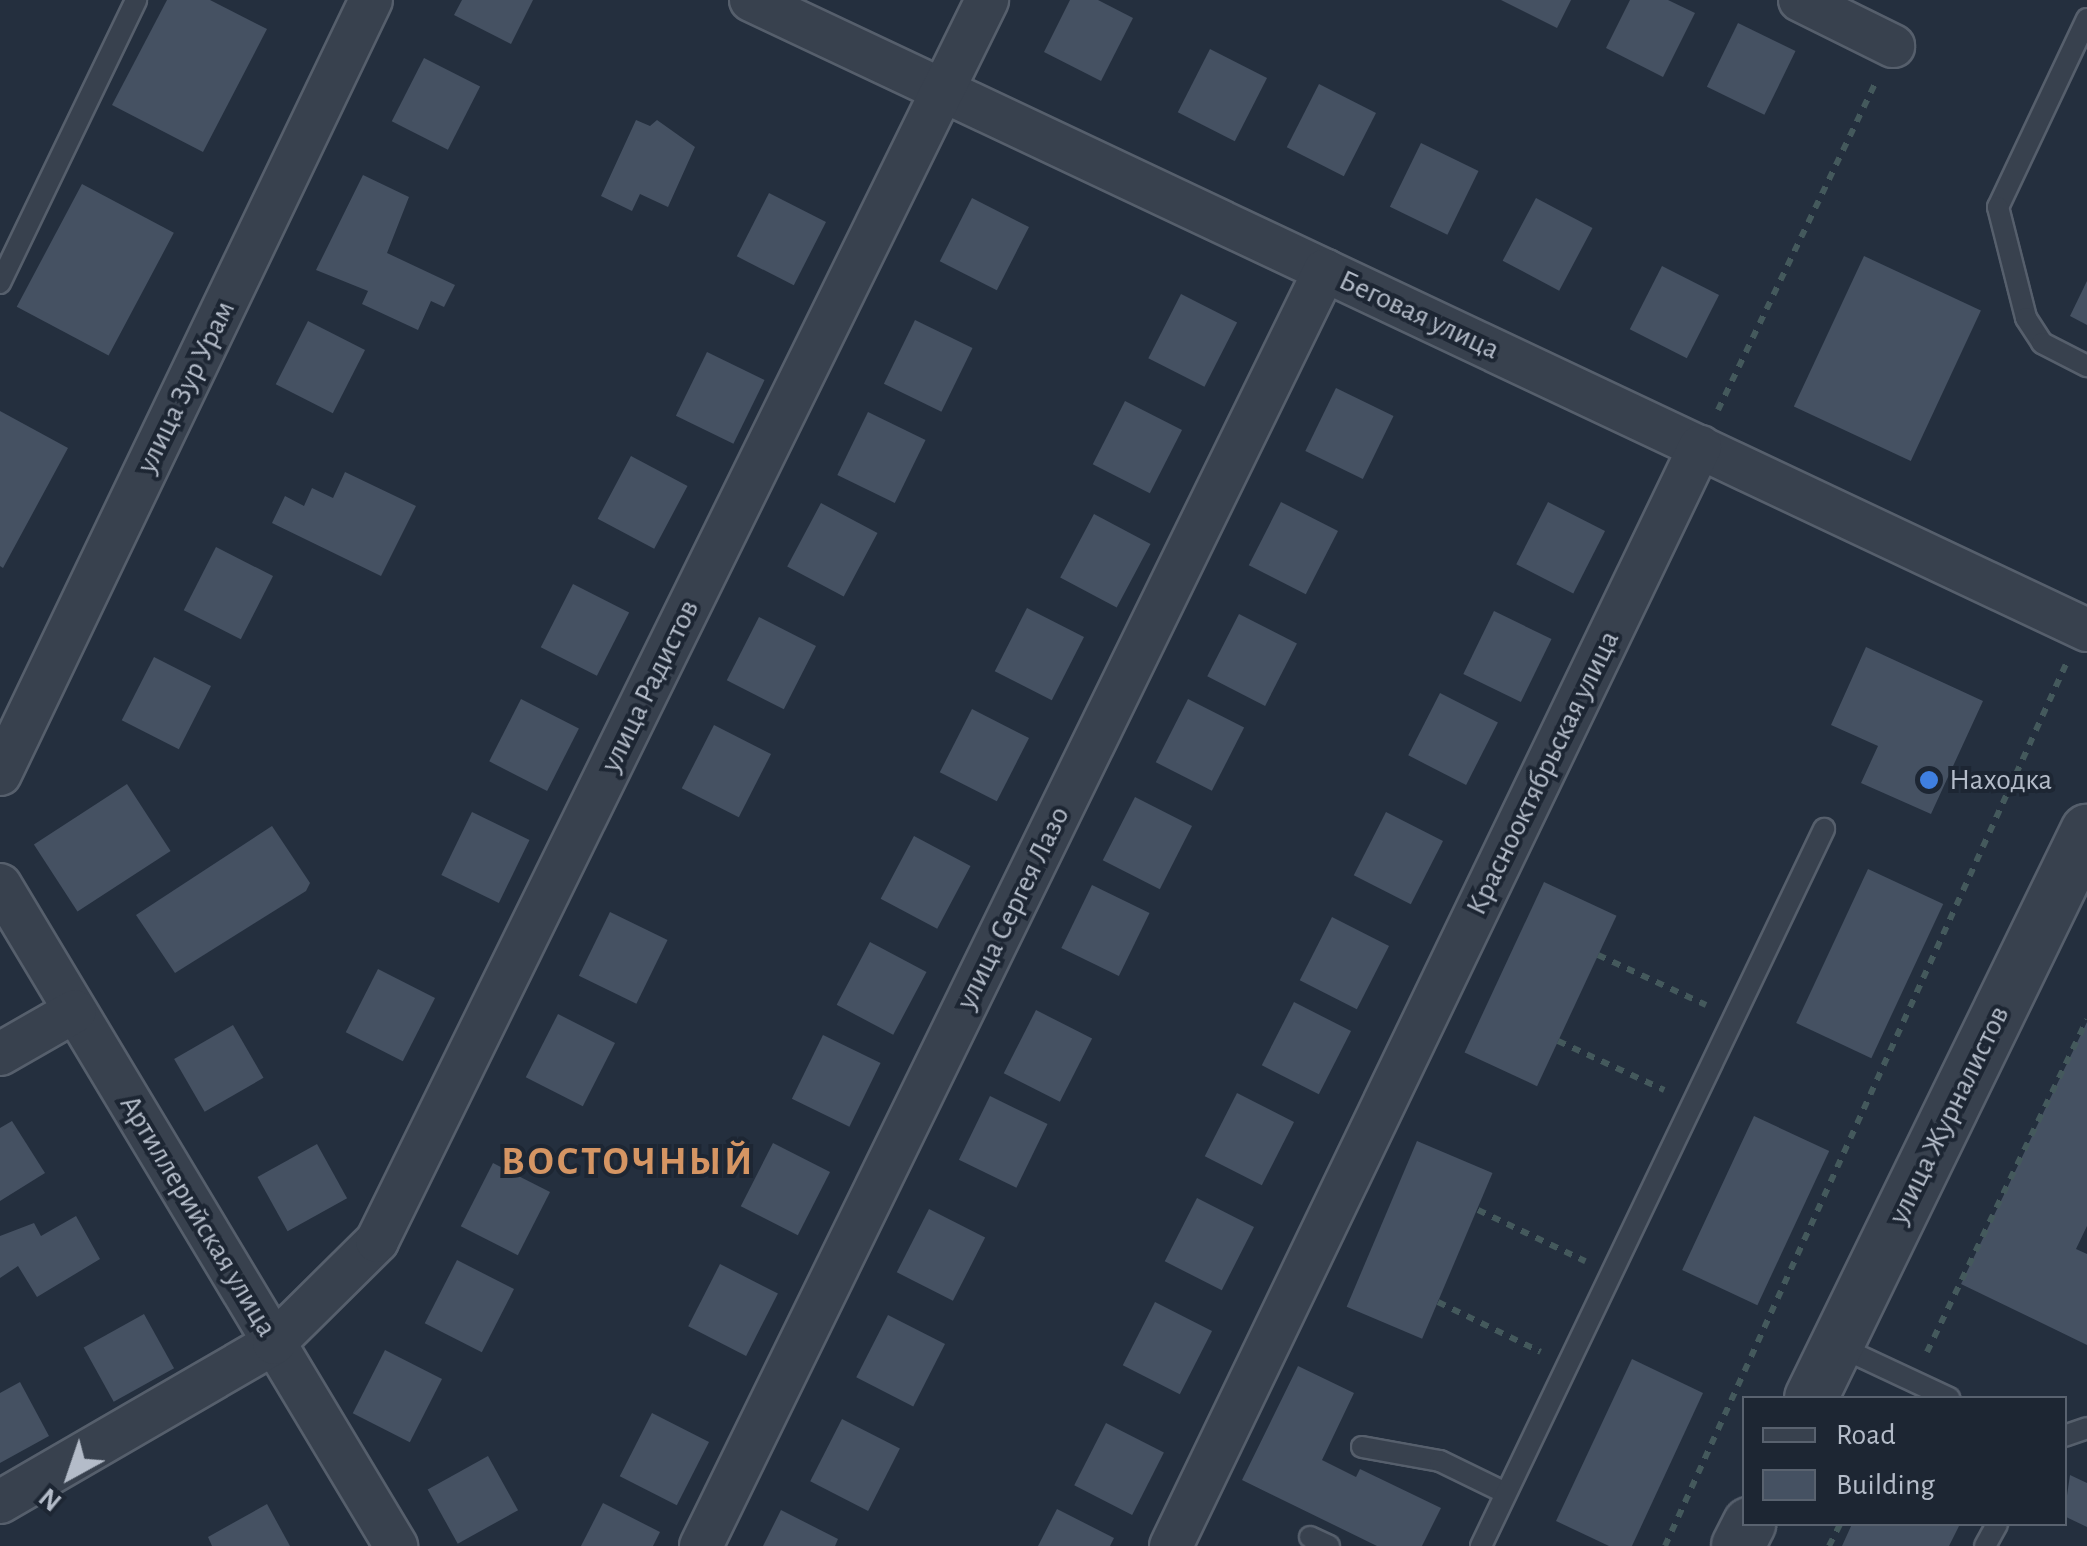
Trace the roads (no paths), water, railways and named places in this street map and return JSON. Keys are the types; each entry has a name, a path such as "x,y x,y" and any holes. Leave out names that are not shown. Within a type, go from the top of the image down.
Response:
{"street":[{"name":"улица Зур Урам","path":"0,774 372,0"},
{"name":"Беговая улица","path":"752,0 2085,629"},
{"name":"улица Радистов","path":"0,1502 274,1343 377,1242 988,0"},
{"path":"1800,0 1893,46"},
{"name":"улица Сергея Лазо","path":"701,1546 1324,270"},
{"name":"Краснооктябрьская улица","path":"1171,1546 1700,448"},
{"name":"улица Журналистов","path":"1812,1396 2087,831"},
{"name":"Артиллерийская улица","path":"0,885 396,1546"},
{"path":"0,1054 75,1010"}],"lane":[{"path":"0,283 136,0"},
{"path":"2087,19 1998,207 2026,318 2042,344 2087,366"},
{"path":"1481,1546 1824,829"},
{"path":"1836,1346 1945,1396"},
{"path":"1362,1447 1440,1461 1506,1493"}],"place":[{"name":"Находка","path":"1929,780"}],"district":[{"name":"ВОСТОЧНЫЙ","path":"628,1162"}]}
